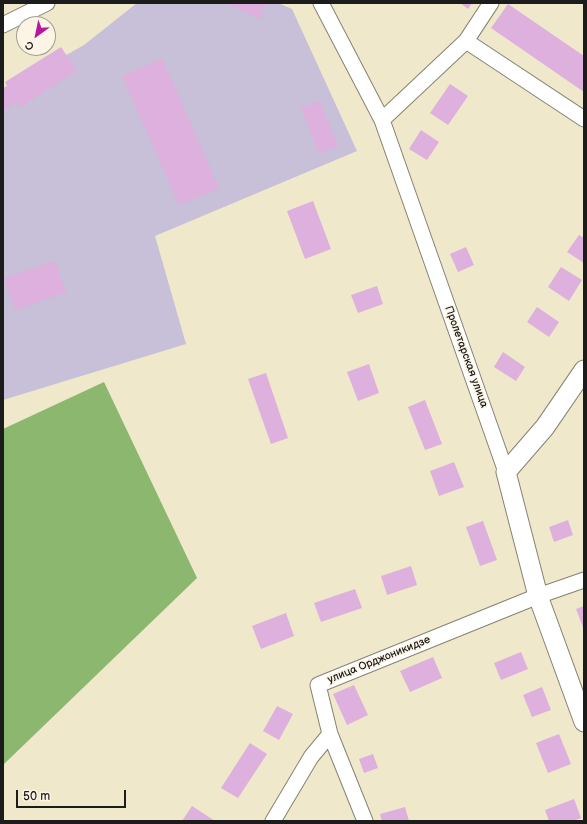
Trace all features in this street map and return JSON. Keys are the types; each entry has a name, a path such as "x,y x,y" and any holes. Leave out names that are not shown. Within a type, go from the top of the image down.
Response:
{"main road":[{"path":"506,472 546,427 584,370"},
{"name":"Пролетарская улица","path":"506,472 538,596 584,722"}],"street":[{"path":"3,25 47,3"},
{"name":"Пролетарская улица","path":"322,3 382,120 506,472"},
{"path":"382,120 466,41 491,3"},
{"path":"466,41 584,119"},
{"name":"улица Орджоникидзе","path":"330,734 318,685 538,596 584,580"},
{"path":"273,821 311,757 330,734 365,821"}],"shaded area":[{"path":"137,3 278,3 292,9 357,151 155,236 186,344 3,400 3,91 84,45"}],"green space":[{"path":"104,382 197,578 3,765 3,429"}],"building":[{"path":"226,3 266,3 259,19"},
{"path":"460,3 472,3 468,9"},
{"path":"508,4 584,56 584,92 491,28"},
{"path":"61,47 77,71 20,107 17,102 4,110 3,88 7,86 5,82 47,56 56,56 56,50"},
{"path":"162,58 219,188 179,205 122,76"},
{"path":"450,84 468,96 448,125 430,113"},
{"path":"320,101 338,146 319,154 301,108"},
{"path":"421,130 439,142 427,160 409,149"},
{"path":"313,201 331,249 305,259 287,211"},
{"path":"579,235 584,238 584,263 567,252"},
{"path":"466,247 474,265 458,272 450,254"},
{"path":"55,261 66,292 15,310 4,278"},
{"path":"561,267 582,280 569,301 548,287"},
{"path":"377,286 383,304 358,313 351,295"},
{"path":"537,307 559,322 549,337 527,322"},
{"path":"503,352 525,367 516,381 494,367"},
{"path":"369,364 379,393 358,401 347,372"},
{"path":"266,373 288,438 271,444 248,379"},
{"path":"425,400 442,444 425,450 408,407"},
{"path":"454,462 464,487 439,496 430,471"},
{"path":"568,520 573,535 554,542 549,527"},
{"path":"483,521 497,560 480,566 466,527"},
{"path":"411,566 417,585 387,595 381,576"},
{"path":"355,589 362,608 321,622 314,603"},
{"path":"584,606 584,630 576,609"},
{"path":"286,613 294,636 261,649 252,626"},
{"path":"521,652 528,669 501,680 494,663"},
{"path":"433,657 442,678 410,692 400,671"},
{"path":"354,685 368,715 347,725 333,694"},
{"path":"542,687 551,710 532,717 523,695"},
{"path":"277,706 293,714 279,740 263,731"},
{"path":"559,734 571,764 548,773 536,743"},
{"path":"250,743 267,754 238,798 221,788"},
{"path":"373,754 378,768 364,773 359,759"},
{"path":"574,799 581,818 573,821 549,821 545,810"},
{"path":"192,806 215,821 182,821"},
{"path":"405,807 409,821 382,821 380,814"}]}
